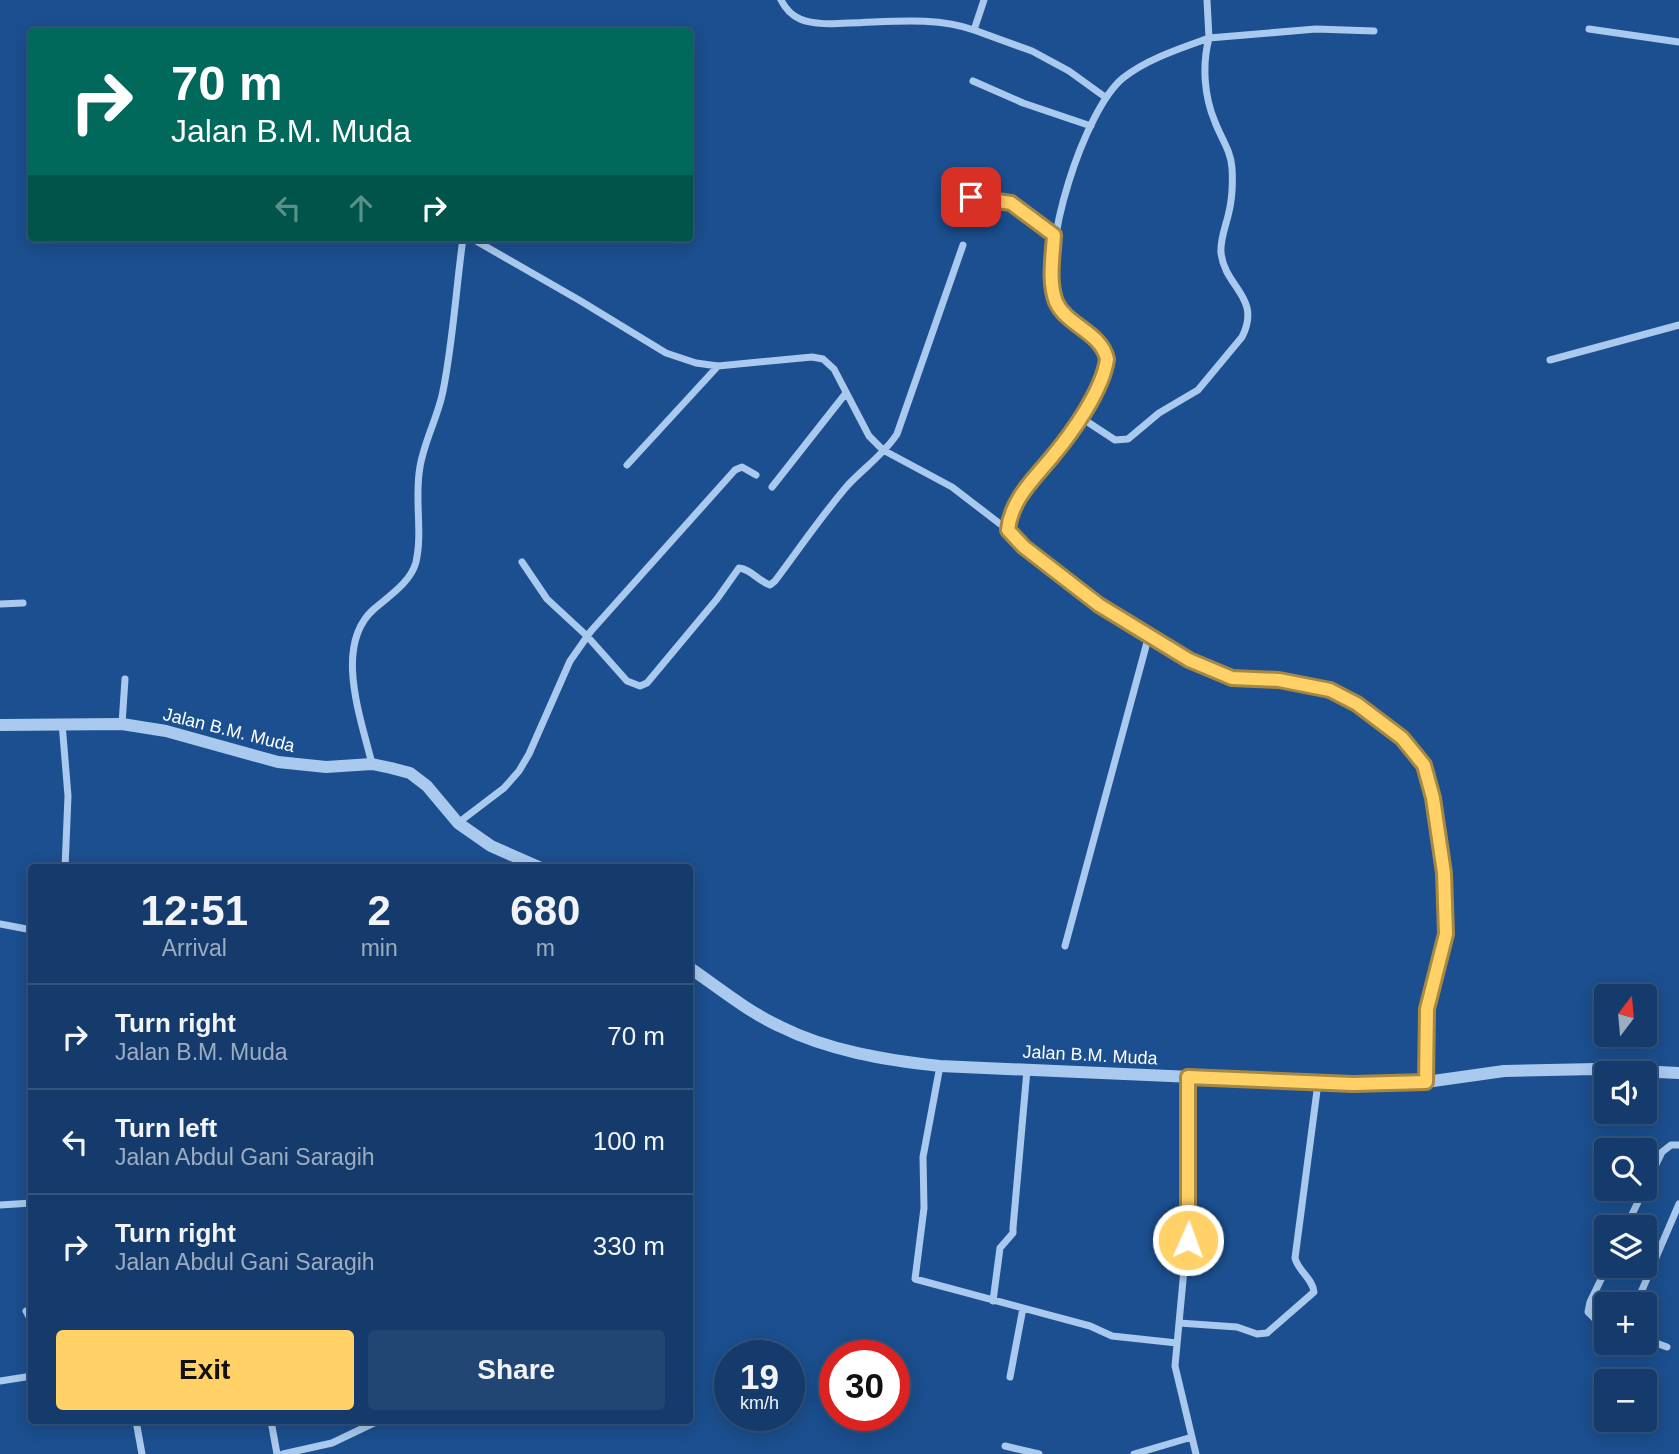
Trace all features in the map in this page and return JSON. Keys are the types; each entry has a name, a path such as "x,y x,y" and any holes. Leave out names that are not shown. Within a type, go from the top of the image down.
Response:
{"street":[{"path":"781,0 785,9 800,19 819,23 929,21 959,24 1041,56 1069,71 1105,97"},
{"path":"974,30 984,0"},
{"path":"1080,418 1115,440 1128,439 1159,413 1198,390 1246,330 1249,316 1247,304 1221,253 1222,235 1231,202 1230,157 1209,108 1204,67 1209,38 1207,0"},
{"path":"1008,530 1009,514 1019,496 1058,450 1080,418 1098,388 1107,359 1101,344 1066,315 1057,303 1052,284 1054,235 1064,196 1105,97 1123,78 1155,60 1209,38 1316,29 1374,32"},
{"path":"1589,29 1679,42"},
{"path":"972,81 1023,103 1091,126"},
{"path":"949,181 954,188 967,195 1011,203 1054,235"},
{"path":"372,764 352,669 354,639 363,618 411,576 416,562 420,467 443,392 462,242"},
{"path":"478,242 666,354 718,366 812,357 823,359 834,369 869,436 883,450 952,487 1099,605 1189,660 1232,678 1279,680 1330,690 1357,704 1402,738 1424,765 1433,798 1444,873 1446,934 1427,1009 1426,1082"},
{"path":"522,562 547,599 587,636 627,681 640,686 647,683 717,599 739,568 745,568 763,583 770,585 775,581 838,497 897,434 963,245"},
{"path":"1550,360 1679,325"},
{"path":"627,465 718,366"},
{"path":"772,487 846,393"},
{"path":"458,823 504,788 519,771 570,662 587,636 735,470 742,467 756,475"},
{"path":"0,604 23,603"},
{"path":"1065,946 1149,635"},
{"path":"122,724 125,680"},
{"path":"62,723 68,796 65,864"},
{"name":"Jalan B.M. Muda","path":"0,725 122,724 166,731 278,762 326,767 372,764 410,773 427,786 458,823 492,846 532,864"},
{"path":"0,924 28,929"},
{"name":"Jalan B.M. Muda","path":"693,970 780,1027 880,1059 940,1066 1353,1084 1426,1082 1504,1071 1596,1069 1679,1073"},
{"path":"940,1066 923,1157 923,1208 914,1277 916,1280 1090,1326 1103,1334 1177,1343"},
{"path":"993,1301 1000,1248 1013,1233 1027,1070"},
{"path":"1188,1077 1189,1216 1175,1366 1196,1454"},
{"path":"1179,1323 1237,1327 1257,1334 1266,1334 1314,1292 1297,1265 1296,1258 1318,1083"},
{"path":"1632,1215 1662,1152 1671,1145 1679,1145"},
{"path":"0,1205 28,1203"},
{"path":"1641,1292 1679,1203"},
{"path":"1594,1294 1588,1312 1594,1318"},
{"path":"1010,1377 1023,1308"},
{"path":"26,1311 28,1315"},
{"path":"1657,1344 1667,1348"},
{"path":"0,1381 28,1377"},
{"path":"137,1424 142,1454"},
{"path":"272,1424 277,1454"},
{"path":"283,1454 332,1443 372,1424"},
{"path":"1134,1454 1192,1437"},
{"path":"1005,1446 1039,1454"}],"route":[{"path":"971,197 1011,203 1054,235 1052,284 1057,303 1066,315 1101,344 1107,359 1098,388 1085,410 1058,450 1019,496 1009,514 1008,530 1024,547 1099,605 1189,660 1232,678 1279,680 1330,690 1357,704 1402,738 1424,765 1433,798 1444,873 1446,934 1427,1009 1426,1082 1353,1084 1188,1077 1188,1240"}]}
